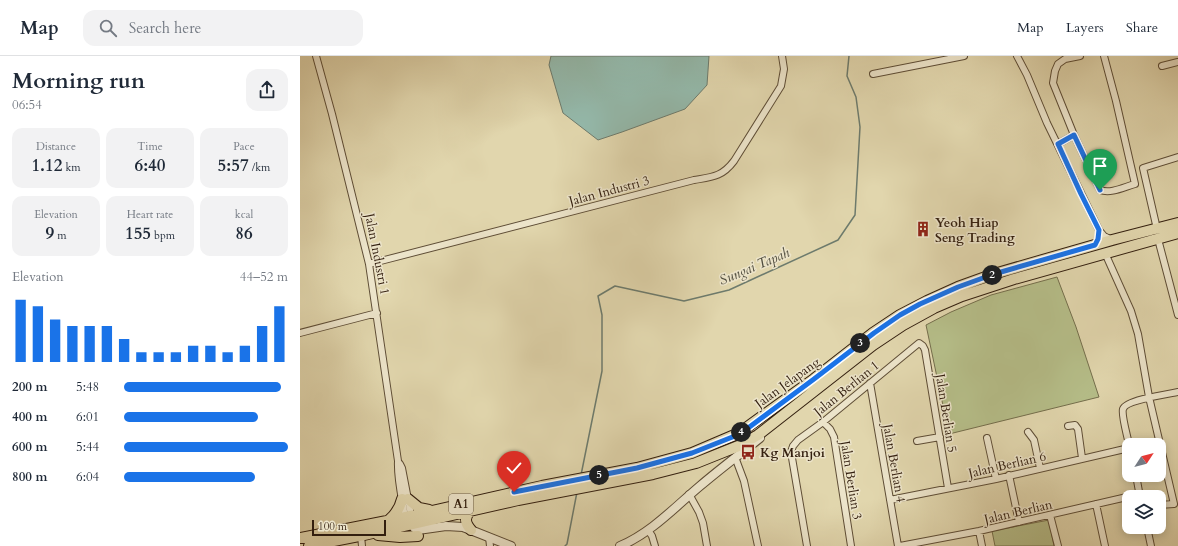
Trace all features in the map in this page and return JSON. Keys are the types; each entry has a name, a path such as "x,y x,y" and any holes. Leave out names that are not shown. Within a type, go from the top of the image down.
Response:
{"main road":[{"name":"Jalan Jelapang","path":"300,538 389,520 409,520 470,511 568,486 604,479 653,474 696,463 741,445 764,430 873,345 903,325 934,308 962,296 992,286 1105,253 1157,234 1178,223"},
{"name":"Jalan Jelapang","path":"604,479 692,453 740,434 900,315 920,304 952,290 994,274 1112,240 1157,234 1178,233"},
{"path":"724,452 737,442 740,434 745,436 764,430"},
{"name":"Jalan Jelapang","path":"309,546 362,539 431,511 542,486 568,486"},
{"path":"389,520 397,512 405,499 419,508 431,511"},
{"path":"470,511 466,516 466,521 471,530"},
{"path":"362,539 418,536"}],"street":[{"name":"Jalan Industri 1","path":"316,56 369,264 398,461 402,468 409,520"},
{"name":"Jalan Industri 3","path":"369,264 720,174 734,161 781,86 784,69 782,56"},
{"path":"873,74 942,58 964,56"},
{"path":"1017,56 1028,75 1047,123 1099,230 1104,236 1112,240"},
{"path":"1080,56 1065,59 1058,64 1054,72 1053,83 1074,135 1100,190 1114,190 1146,182"},
{"path":"1104,56 1116,101 1134,184"},
{"path":"1162,66 1178,62"},
{"path":"1058,144 1074,135"},
{"path":"1178,157 1143,168 1157,234 1178,315"},
{"path":"1095,245 1098,239 1099,230"},
{"path":"1105,253 1131,310 1138,334 1157,438"},
{"path":"300,333 377,313"},
{"name":"Jalan Berlian 1","path":"807,546 791,452 793,446 798,440 823,422 919,343"},
{"name":"Jalan Berlian 5","path":"919,343 925,350 948,488"},
{"name":"Jalan Berlian 4","path":"870,383 899,546"},
{"path":"1127,438 1122,413 1123,408 1126,405 1149,397 1178,392"},
{"name":"Jalan Berlian 3","path":"823,422 830,429 834,437 851,546"},
{"path":"1068,426 1075,424 1078,429 1082,458"},
{"path":"620,546 630,542 648,530 760,437 764,430"},
{"path":"1028,432 1034,440 1040,468"},
{"path":"917,441 940,437"},
{"path":"987,438 996,479"},
{"name":"Jalan Berlian 6","path":"890,500 996,479 1122,448"},
{"path":"735,457 744,481 758,546"},
{"path":"1009,476 1019,522"},
{"path":"1166,477 1174,504 1166,505"},
{"path":"690,494 701,518 707,546"},
{"name":"Jalan Berlian","path":"899,546 979,531 1122,499"},
{"path":"1096,504 1105,546"},
{"path":"1050,515 1058,546"},
{"path":"409,520 415,529 419,530 449,526 463,527 511,546"},
{"path":"409,520 408,529 411,533 418,536 452,529 471,530"},
{"path":"648,530 652,536 655,546"},
{"path":"979,531 982,546"},
{"path":"1148,534 1151,546"},
{"path":"489,537 490,546"},
{"path":"938,539 939,546"}],"green space":[{"path":"1057,277 1076,327 1099,397 949,434 926,325 951,312 991,295"},
{"path":"1049,520 1054,546 995,546 992,531"}],"shaded area":[{"path":"551,56 709,56 707,85 685,109 598,140 563,113 549,65"}],"waterway":[{"name":"Sungai Tapah","path":"581,475 602,371 602,315 598,296 615,286 684,301 729,290 838,240 855,215 860,127 856,97 847,76 849,56"},
{"name":"Sungai Tapah","path":"565,546 567,544 577,492"}],"place":[{"name":"Yeoh Hiap Seng Trading","path":"923,229"},
{"name":"Kg Manjoi","path":"748,452"}],"route":[{"path":"514,492 637,468 692,453 740,434 874,333 900,315 920,304 940,294 994,274 1095,245 1098,239 1099,230 1058,144 1074,135 1100,190"}]}
